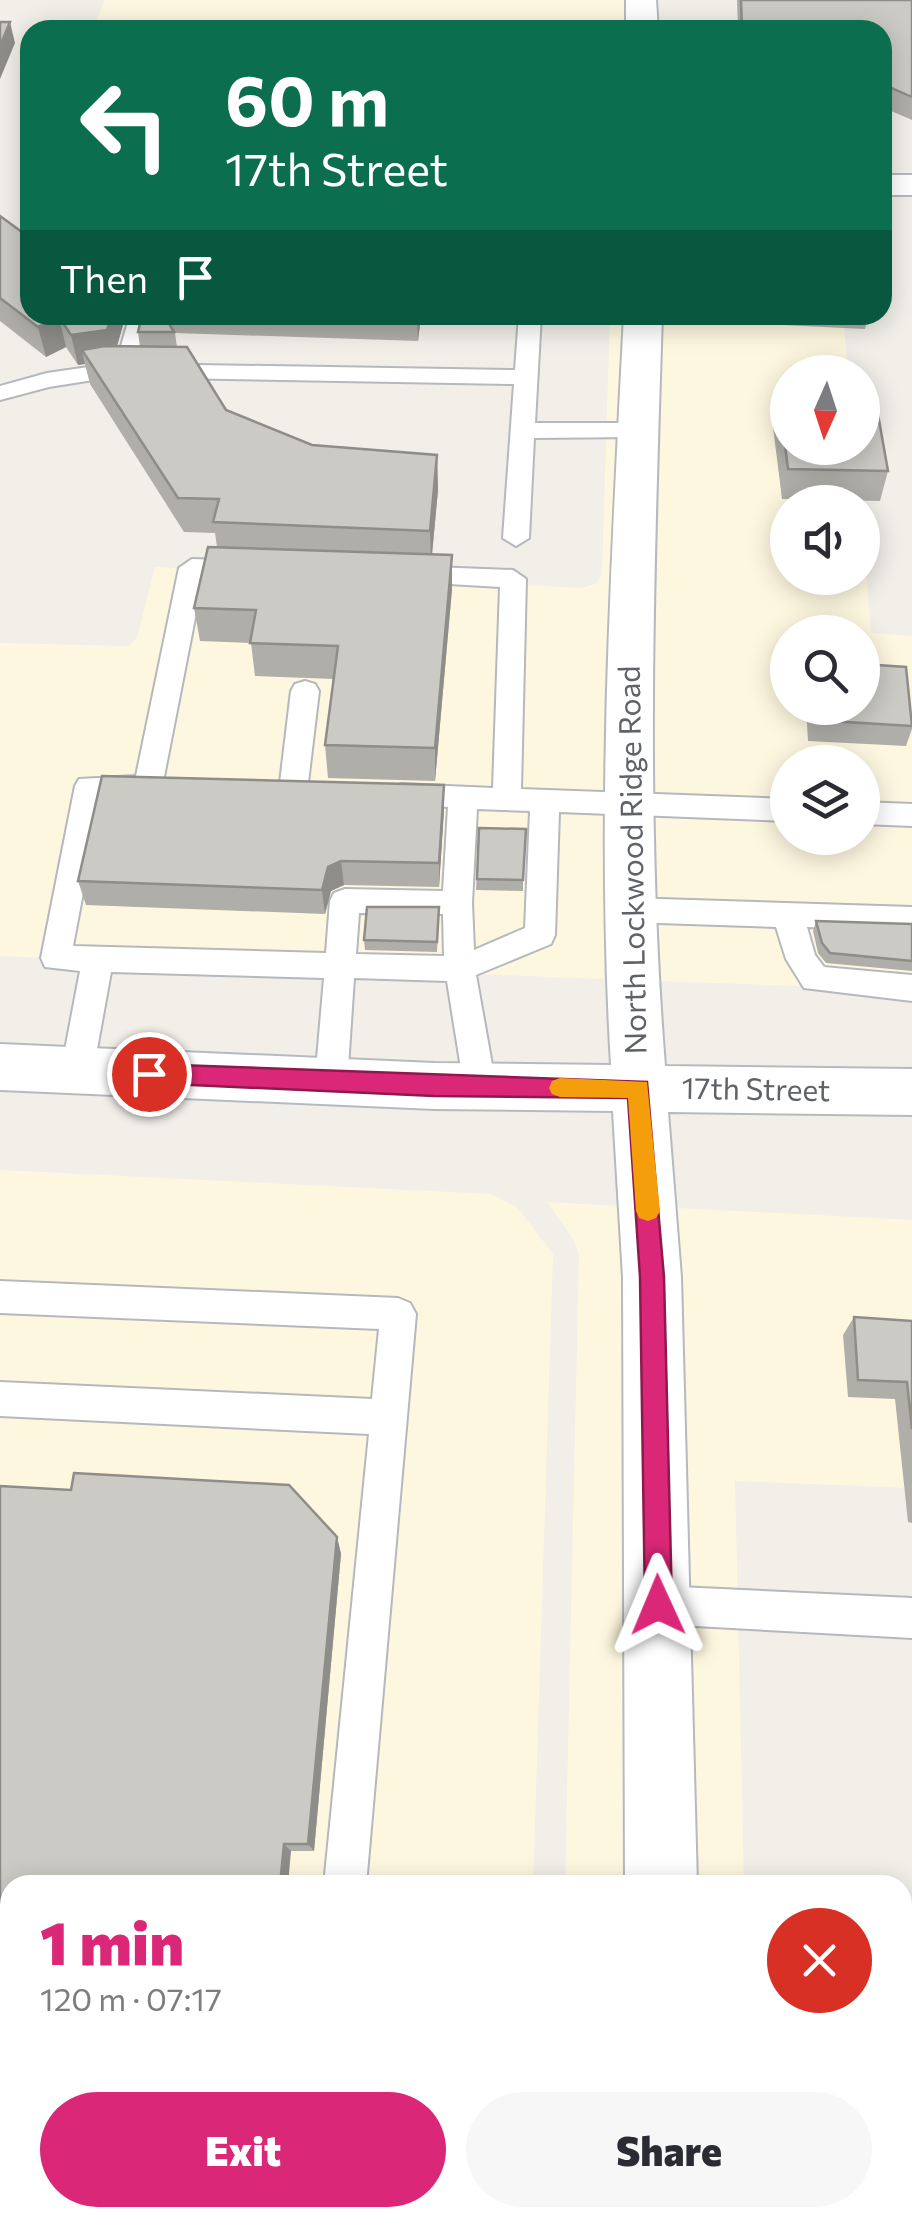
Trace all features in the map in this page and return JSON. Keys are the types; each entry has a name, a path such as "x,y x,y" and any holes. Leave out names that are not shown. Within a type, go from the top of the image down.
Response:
{"main road":[{"name":"North Lockwood Ridge Road","path":"643,325 627,802 628,910 652,1277 661,1875"},
{"name":"17th Street","path":"0,1067 480,1087 912,1092"}],"lane":[{"path":"125,370 138,325"},
{"path":"516,538 530,325"},
{"path":"0,394 77,374 125,370 527,377"},
{"path":"522,430 638,430"},
{"path":"148,787 192,568 268,570"},
{"path":"381,574 513,578 507,798"},
{"path":"294,791 305,691"},
{"path":"184,788 89,786 56,958 460,969 540,935 545,798"},
{"path":"257,790 331,792"},
{"path":"369,794 770,809"},
{"path":"462,797 457,903 460,969 480,1087"},
{"path":"880,814 912,816"},
{"path":"330,1082 345,900 457,903"},
{"path":"628,910 912,919"},
{"path":"788,915 800,959 814,979 912,988"},
{"path":"76,1070 98,959"},
{"path":"0,1296 398,1314 345,1875"},
{"path":"0,1399 388,1416"},
{"path":"658,1605 912,1618"}],"shaded area":[{"path":"105,0 625,0 626,20 96,20"},
{"path":"610,325 622,325 604,693 604,979 0,956 0,643 128,646 137,638 155,567 582,588 597,583 602,574"},
{"path":"662,325 844,325 847,355 770,355 770,465 857,465 858,485 770,485 770,595 868,595 870,615 770,615 770,725 880,725 880,634 912,636 912,990 658,981 651,677"},
{"path":"0,1170 491,1194 517,1207 553,1254 533,1875 0,1875"},
{"path":"547,1202 618,1206 622,1277 623,1875 565,1875 579,1255 574,1240"},
{"path":"677,1208 912,1220 912,1488 735,1481 744,1875 699,1875 683,1279"}],"building":[{"path":"741,0 912,0 912,97 892,88 892,20 742,20"},
{"path":"0,22 10,22 0,46"},
{"path":"0,216 20,231 20,313 0,298"},
{"path":"64,325 109,325 107,330 71,335"},
{"path":"140,325 170,325 174,332 138,332"},
{"path":"105,346 187,347 226,410 312,445 437,455 430,531 213,522 219,499 178,498 82,350"},
{"path":"880,426 888,471 788,469 787,465 880,465"},
{"path":"208,547 452,555 435,748 325,745 338,646 250,643 256,610 194,608"},
{"path":"880,665 906,667 912,726 880,724"},
{"path":"102,776 444,785 439,863 341,861 328,867 322,890 78,881"},
{"path":"479,828 526,829 523,880 477,879"},
{"path":"367,907 439,907 437,942 364,940"},
{"path":"816,921 912,924 912,961 830,953 822,943"},
{"path":"854,1317 912,1321 912,1429 907,1382 858,1380"},
{"path":"74,1473 289,1485 337,1537 308,1844 284,1844 281,1875 0,1875 0,1486 71,1490"}],"slow traffic":[{"path":"560,1088 639,1088 648,1211"}],"route":[{"path":"149,1074 434,1086 639,1088 652,1277 658,1605"}]}
